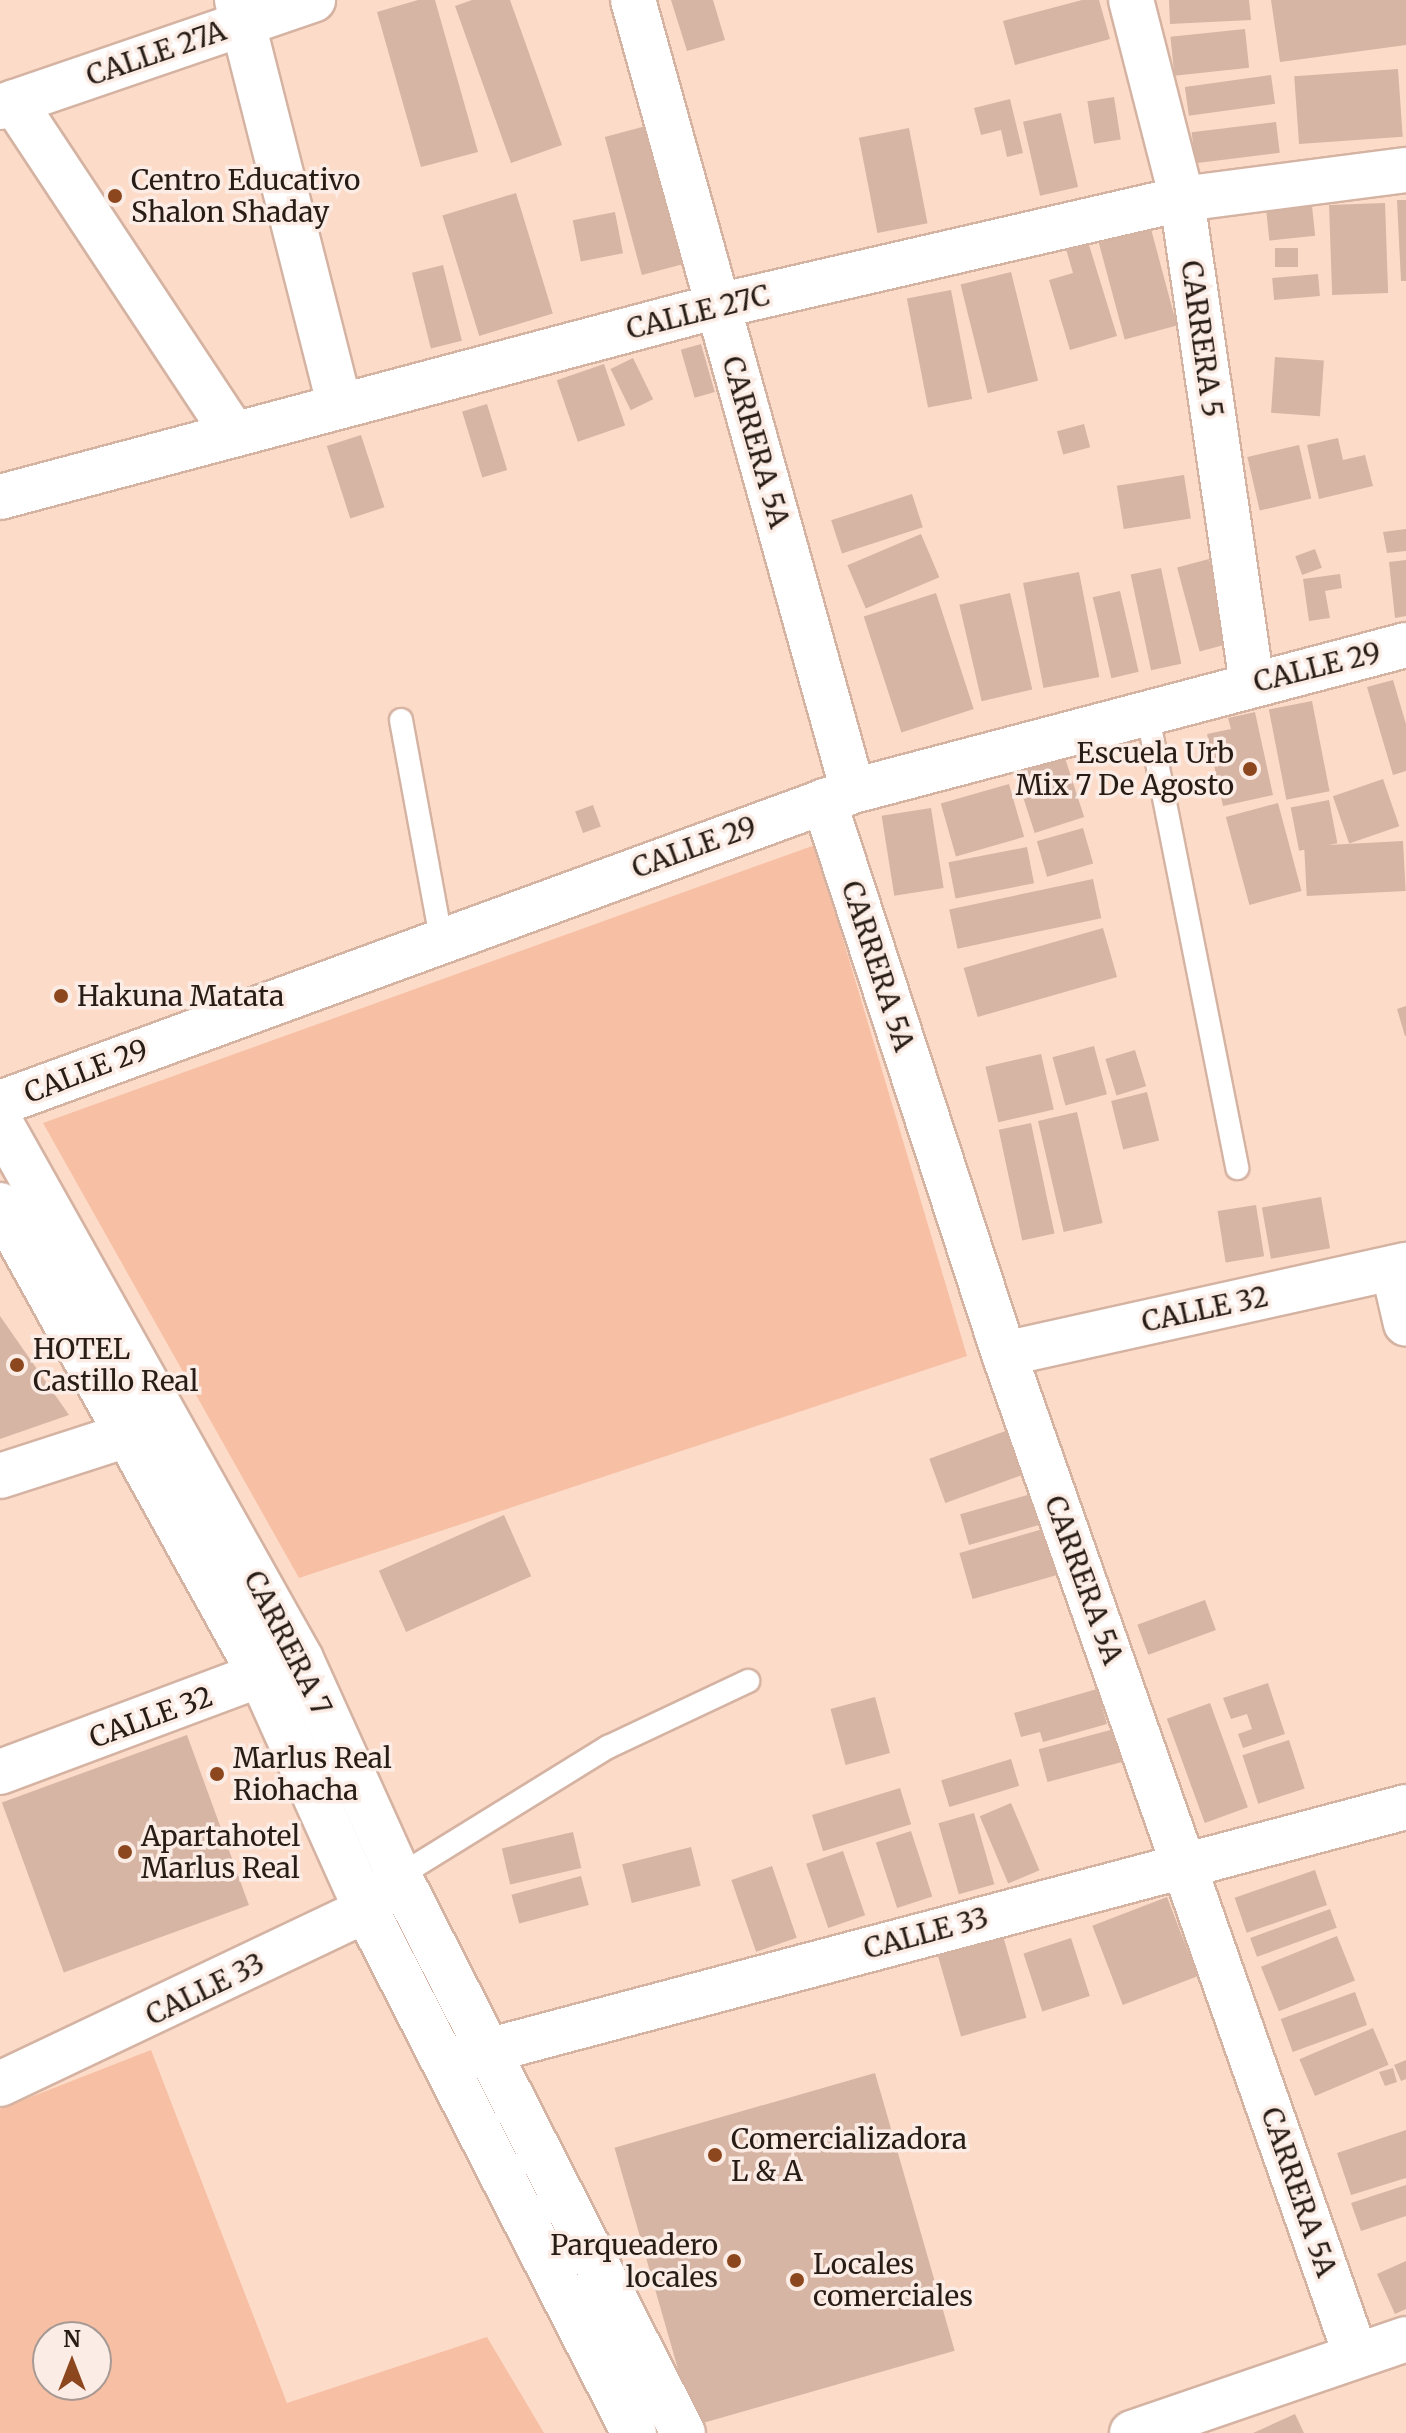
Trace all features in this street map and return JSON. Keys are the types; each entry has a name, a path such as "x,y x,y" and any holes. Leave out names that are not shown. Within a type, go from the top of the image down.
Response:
{"street":[{"name":"CALLE 27A","path":"7,104 240,11 313,0"},
{"name":"CARRERA 5A","path":"633,0 718,306 838,796 1004,1354 1356,2356"},
{"name":"CARRERA 5","path":"1131,0 1182,199 1252,683"},
{"path":"240,11 339,404"},
{"path":"7,104 233,433"},
{"name":"CALLE 27C","path":"0,497 339,404 718,306 1182,199 1406,170"},
{"name":"CALLE 29","path":"0,1103 441,938 838,796 1252,683 1406,645"},
{"name":"CARRERA 7","path":"0,1122 301,1659 399,1876 467,2056 634,2433"},
{"name":"CARRERA 7","path":"0,1205 124,1436 261,1676 366,1910 467,2056 683,2433"},
{"path":"1399,1267 1406,1324"},
{"name":"CALLE 32","path":"1004,1354 1399,1267"},
{"path":"0,1476 124,1436"},
{"name":"CALLE 32","path":"0,1772 301,1659"},
{"name":"CALLE 33","path":"467,2056 1406,1807"},
{"name":"CALLE 33","path":"0,2084 366,1910 399,1876"},
{"path":"1132,2433 1406,2339"}],"lane":[{"path":"1147,712 1237,1168"},
{"path":"401,720 441,938"},
{"path":"399,1876 608,1747 748,1681"}],"shaded area":[{"path":"815,845 967,1356 299,1578 43,1123"},
{"path":"151,2050 287,2403 487,2337 544,2433 0,2433 0,2109"}],"building":[{"path":"418,0 435,0 478,152 421,167 377,12"},
{"path":"472,0 510,0 562,145 511,163 455,6"},
{"path":"671,0 713,0 725,40 687,51"},
{"path":"1082,0 1099,0 1110,39 1015,65 1003,21"},
{"path":"1169,0 1249,0 1251,20 1170,24"},
{"path":"1271,0 1406,0 1406,45 1280,62"},
{"path":"1245,29 1249,68 1174,76 1170,37"},
{"path":"1398,69 1403,137 1299,144 1294,76"},
{"path":"1271,75 1275,104 1189,116 1185,87"},
{"path":"1114,97 1121,139 1094,144 1087,101"},
{"path":"1010,99 1023,153 1007,157 1001,130 981,135 974,108"},
{"path":"1061,113 1078,187 1040,196 1023,122"},
{"path":"1276,122 1280,153 1195,163 1192,132"},
{"path":"657,123 694,261 642,275 605,137"},
{"path":"909,128 928,223 877,233 859,138"},
{"path":"516,193 553,313 479,336 442,216"},
{"path":"1397,200 1406,200 1406,281 1401,281"},
{"path":"1385,203 1388,293 1332,295 1329,205"},
{"path":"1312,206 1315,236 1269,241 1266,211"},
{"path":"615,212 623,253 581,261 573,220"},
{"path":"1151,229 1177,326 1125,340 1099,243"},
{"path":"1086,235 1117,336 1070,350 1049,280 1073,273 1064,242"},
{"path":"1275,248 1298,248 1298,267 1275,267"},
{"path":"443,265 462,341 431,348 412,273"},
{"path":"1011,272 1038,381 988,393 961,285"},
{"path":"1318,274 1320,296 1274,300 1272,278"},
{"path":"951,290 972,399 928,408 907,299"},
{"path":"701,344 715,392 695,398 681,350"},
{"path":"1275,357 1324,360 1320,416 1271,413"},
{"path":"633,358 653,399 631,410 611,369"},
{"path":"604,364 625,425 578,442 557,380"},
{"path":"487,404 507,470 482,478 462,412"},
{"path":"1084,424 1090,447 1063,454 1057,431"},
{"path":"361,435 384,507 350,518 327,446"},
{"path":"1338,438 1343,460 1365,455 1373,486 1319,499 1307,445"},
{"path":"1299,445 1311,499 1260,511 1247,457"},
{"path":"1184,475 1191,518 1124,529 1117,486"},
{"path":"912,494 923,527 842,554 831,520"},
{"path":"1406,529 1406,551 1387,553 1383,532"},
{"path":"921,534 939,577 866,609 847,565"},
{"path":"1315,549 1322,568 1302,575 1295,556"},
{"path":"1209,559 1232,643 1200,652 1177,568"},
{"path":"1406,560 1406,616 1395,618 1389,562"},
{"path":"1161,568 1181,664 1151,670 1131,574"},
{"path":"1079,572 1099,677 1043,688 1023,583"},
{"path":"1340,574 1342,588 1325,591 1330,618 1309,621 1303,579"},
{"path":"1120,591 1139,672 1111,678 1093,597"},
{"path":"936,593 974,709 901,733 864,616"},
{"path":"1010,593 1032,689 982,701 959,605"},
{"path":"1393,680 1406,724 1406,771 1393,775 1367,687"},
{"path":"1312,701 1330,791 1286,800 1269,709"},
{"path":"1255,712 1273,795 1223,806 1207,734 1231,729 1228,718"},
{"path":"1065,758 1084,817 1035,833 1016,774"},
{"path":"1383,779 1399,826 1349,844 1333,796"},
{"path":"1009,784 1024,837 956,856 941,804"},
{"path":"1329,800 1337,843 1299,851 1291,807"},
{"path":"1278,803 1302,891 1249,905 1226,817"},
{"path":"593,805 601,827 583,833 575,811"},
{"path":"931,808 944,888 894,896 882,816"},
{"path":"1083,828 1093,864 1047,877 1037,841"},
{"path":"1403,841 1406,891 1307,896 1304,846"},
{"path":"1027,847 1034,883 956,899 948,862"},
{"path":"1093,879 1101,918 958,949 949,910"},
{"path":"1103,928 1117,977 978,1017 964,968"},
{"path":"1406,1006 1406,1036 1405,1036 1397,1009"},
{"path":"1094,1046 1107,1094 1065,1105 1052,1057"},
{"path":"1135,1050 1146,1086 1116,1095 1105,1059"},
{"path":"1041,1054 1054,1110 998,1122 985,1067"},
{"path":"1147,1092 1159,1141 1123,1149 1111,1101"},
{"path":"1077,1112 1103,1223 1064,1232 1038,1121"},
{"path":"1031,1123 1054,1234 1022,1240 999,1130"},
{"path":"1321,1197 1330,1248 1271,1259 1262,1207"},
{"path":"1256,1205 1264,1256 1226,1262 1217,1211"},
{"name":"HOTEL Castillo Real","path":"0,1316 69,1415 0,1439"},
{"path":"1011,1429 1027,1473 945,1503 929,1459"},
{"path":"1038,1492 1047,1523 969,1545 960,1514"},
{"path":"504,1515 531,1576 406,1632 379,1571"},
{"path":"1043,1529 1056,1575 973,1599 959,1553"},
{"path":"1205,1600 1216,1630 1148,1655 1137,1625"},
{"path":"1268,1683 1285,1734 1243,1748 1238,1734 1252,1729 1247,1714 1231,1719 1223,1698"},
{"path":"1097,1689 1107,1724 1043,1742 1040,1732 1021,1737 1014,1713"},
{"path":"875,1697 890,1753 846,1765 831,1709"},
{"path":"1210,1703 1248,1807 1205,1823 1167,1719"},
{"path":"1114,1729 1123,1762 1047,1782 1039,1749"},
{"name":"Apartahotel Marlus Real","path":"187,1735 249,1905 64,1972 2,1802"},
{"path":"1289,1740 1305,1789 1258,1804 1242,1755"},
{"path":"1011,1759 1019,1786 949,1807 941,1780"},
{"path":"900,1788 911,1824 823,1851 812,1815"},
{"path":"1011,1803 1040,1870 1008,1883 980,1816"},
{"path":"974,1813 994,1884 959,1894 938,1823"},
{"path":"911,1831 932,1897 897,1908 876,1842"},
{"path":"573,1832 581,1868 510,1884 502,1848"},
{"path":"691,1847 701,1886 632,1903 622,1864"},
{"path":"843,1851 865,1915 828,1928 806,1864"},
{"path":"772,1866 797,1938 756,1952 731,1880"},
{"path":"1315,1870 1327,1905 1247,1933 1235,1898"},
{"path":"581,1876 589,1905 519,1924 511,1895"},
{"path":"1167,1897 1197,1976 1123,2005 1092,1926"},
{"path":"1330,1909 1337,1928 1257,1957 1250,1938"},
{"path":"1003,1936 1026,2018 961,2036 938,1955"},
{"path":"1337,1936 1355,1981 1279,2011 1261,1967"},
{"path":"1071,1938 1090,1996 1042,2011 1023,1953"},
{"path":"1355,1992 1367,2025 1293,2052 1281,2019"},
{"path":"1373,2028 1389,2065 1315,2096 1299,2059"},
{"path":"1406,2060 1406,2079 1401,2081 1394,2065"},
{"path":"1393,2068 1397,2082 1385,2086 1379,2072"},
{"name":"Locales comerciales","path":"875,2073 955,2351 694,2426 614,2148"},
{"path":"1406,2130 1406,2178 1351,2195 1337,2153"},
{"path":"1406,2185 1406,2216 1361,2231 1351,2203"},
{"path":"1406,2261 1406,2309 1395,2314 1377,2274"},
{"path":"1295,2414 1304,2433 1253,2433"}],"place":[{"name":"Centro Educativo Shalon Shaday","path":"115,196"},
{"name":"Escuela Urb Mix 7 De Agosto","path":"1250,769"},
{"name":"Hakuna Matata","path":"61,996"},
{"name":"HOTEL Castillo Real","path":"17,1365"},
{"name":"Marlus Real Riohacha","path":"217,1774"},
{"name":"Apartahotel Marlus Real","path":"125,1852"},
{"name":"Comercializadora L & A","path":"715,2155"},
{"name":"Parqueadero locales","path":"734,2261"},
{"name":"Locales comerciales","path":"797,2280"}]}
